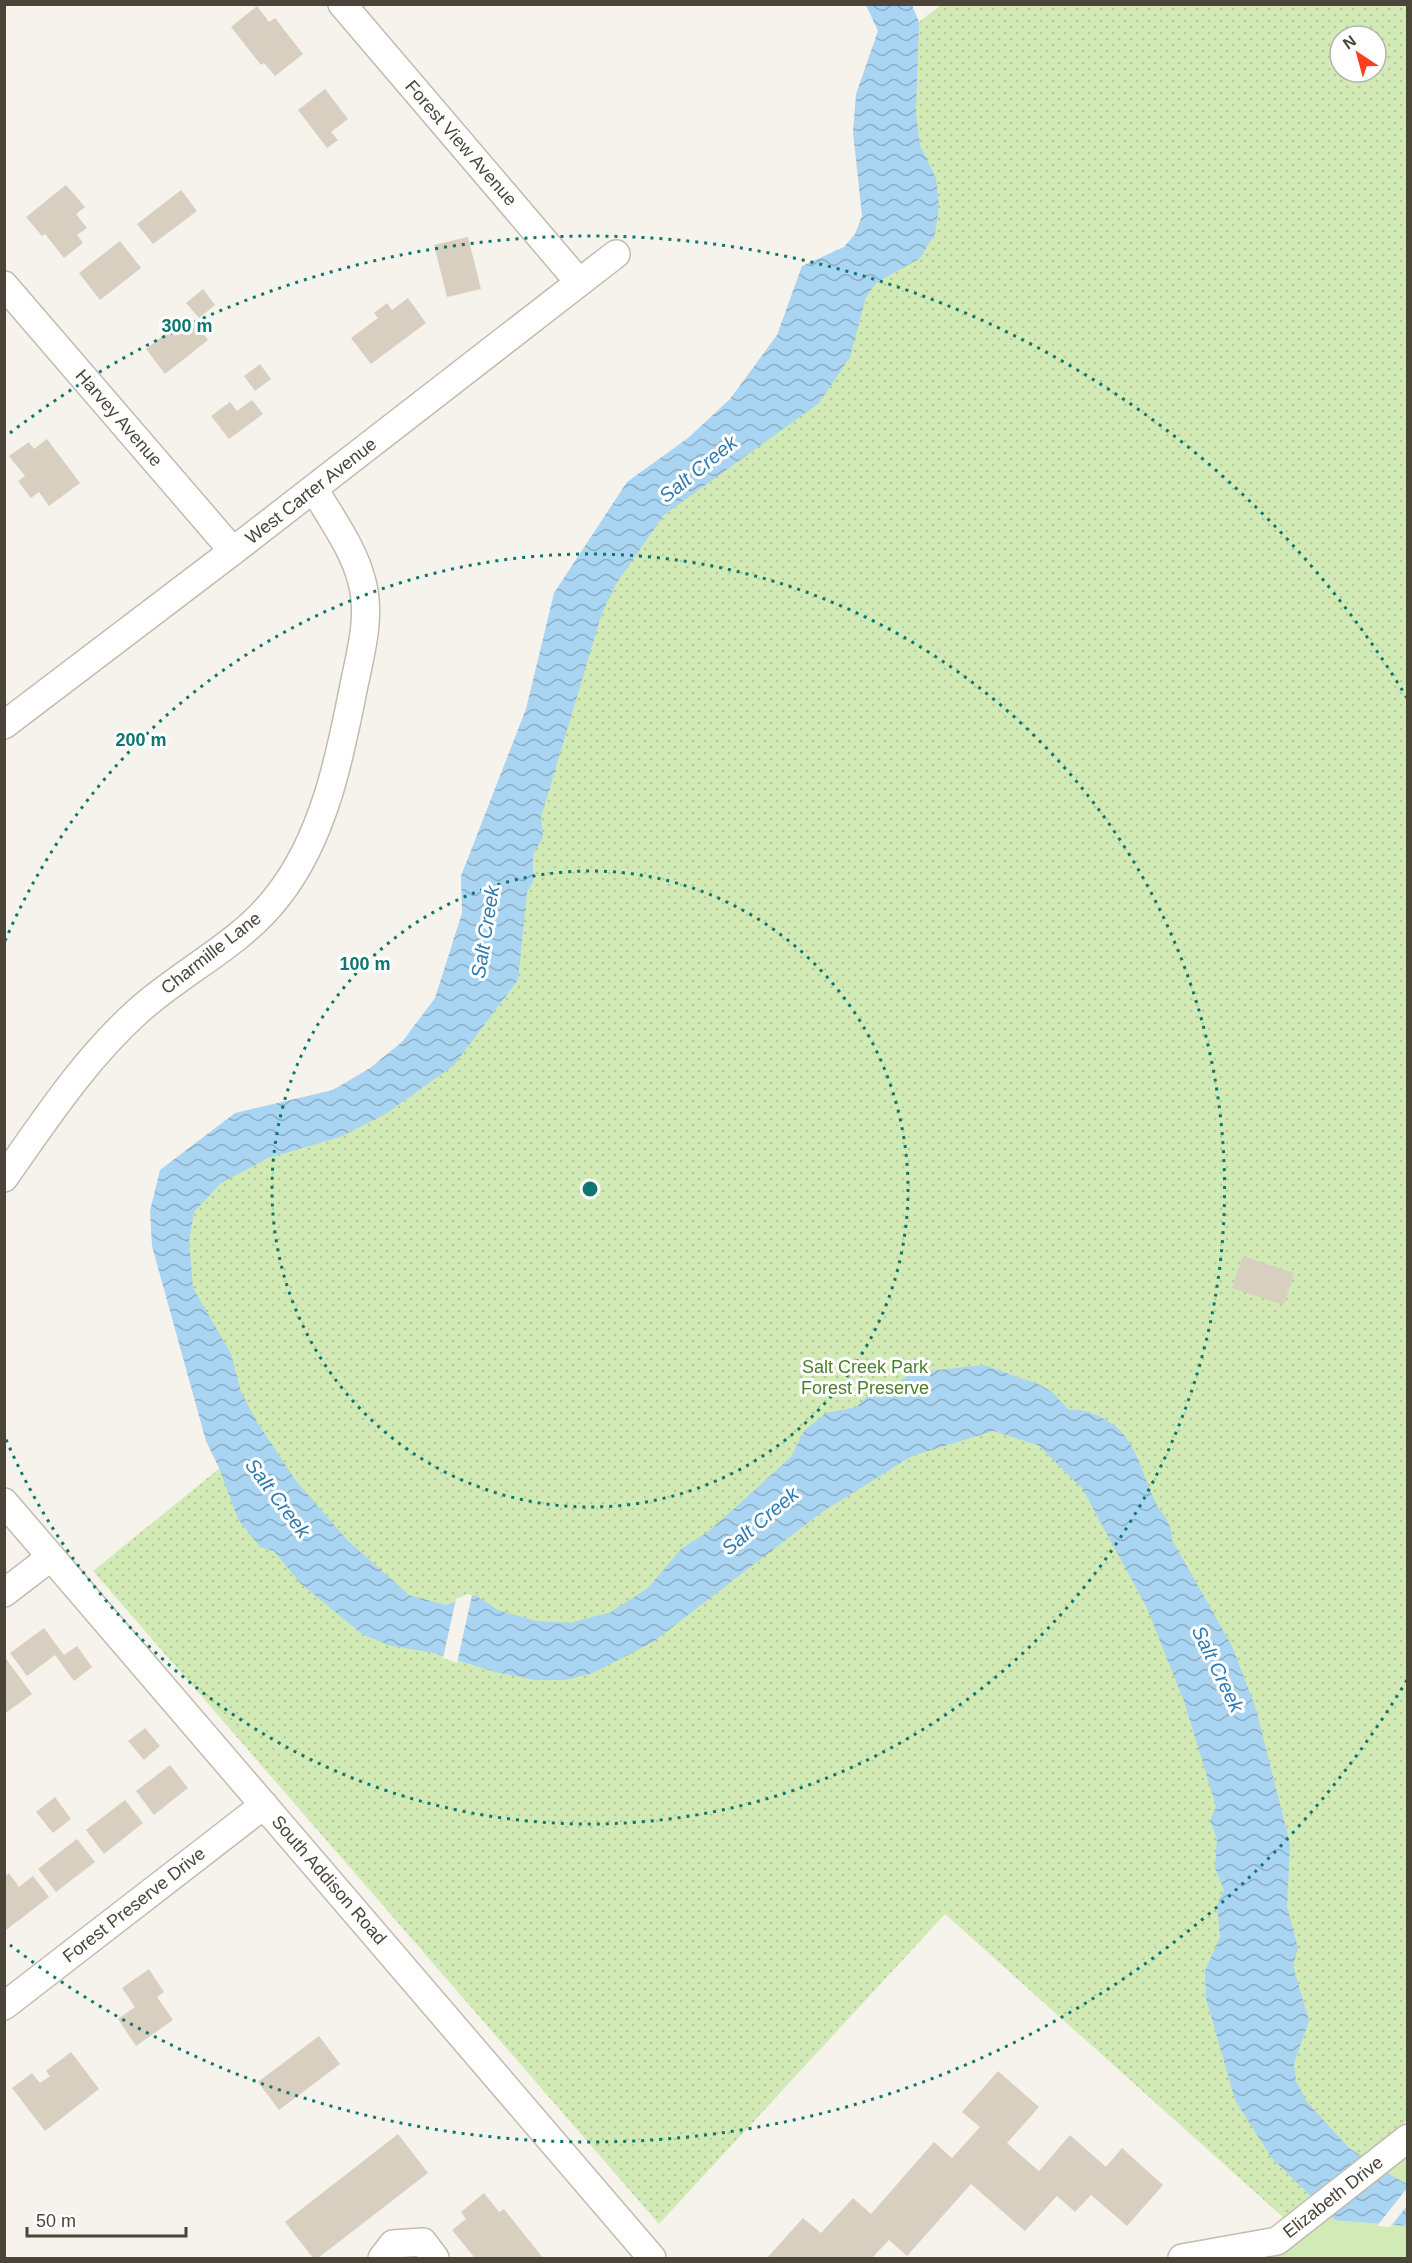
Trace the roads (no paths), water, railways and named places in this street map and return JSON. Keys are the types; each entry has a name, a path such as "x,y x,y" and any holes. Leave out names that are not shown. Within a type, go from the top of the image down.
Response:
{"street":[{"name":"Forest View Avenue","path":"342,4 579,282"},
{"name":"West Carter Avenue","path":"4,725 314,489 616,254"},
{"name":"Harvey Avenue","path":"4,285 233,551"},
{"name":"Charmille Lane","path":"4,1178 64,1093 109,1039 168,986 239,936 260,917 279,896 295,872 310,842 327,796 346,726 364,638 365,607 363,583 354,559 314,489"},
{"name":"South Addison Road","path":"4,1502 652,2259"},
{"path":"4,1593 51,1557"},
{"name":"Forest Preserve Drive","path":"4,2006 264,1804"},
{"name":"Elizabeth Drive","path":"1182,2259 1277,2241 1403,2141"},
{"path":"382,2259 393,2244 423,2242 435,2259"}],"water":[{"name":"Salt Creek","path":"866,5 912,5 919,22 916,113 920,145 936,178 939,206 935,234 920,258 876,283 866,297 850,357 819,403 664,515 616,584 602,613 541,817 543,837 533,855 533,882 527,892 518,980 454,1065 387,1113 340,1137 268,1158 221,1183 194,1212 189,1241 193,1288 231,1354 241,1392 257,1422 296,1481 348,1541 409,1595 446,1605 475,1595 498,1610 536,1621 570,1623 611,1612 648,1588 681,1549 708,1532 791,1457 804,1431 826,1413 857,1407 871,1392 896,1384 912,1373 984,1365 1038,1384 1052,1392 1069,1410 1086,1411 1109,1422 1119,1430 1134,1450 1154,1499 1168,1522 1172,1540 1232,1646 1256,1709 1290,1844 1287,1906 1298,1948 1293,1966 1309,2021 1294,2063 1296,2081 1307,2102 1349,2148 1407,2184 1407,2226 1335,2220 1271,2157 1235,2100 1206,1998 1205,1971 1220,1937 1217,1905 1224,1890 1215,1868 1217,1838 1210,1821 1216,1806 1184,1701 1146,1606 1082,1488 1038,1445 993,1431 912,1456 822,1512 653,1642 593,1673 565,1680 535,1680 495,1672 434,1653 388,1645 362,1634 301,1584 274,1551 260,1547 238,1519 206,1441 152,1246 150,1211 160,1170 235,1113 333,1090 370,1068 402,1042 435,998 462,913 461,876 526,709 554,593 627,482 688,438 730,399 777,335 802,266 844,247 855,234 862,216 853,132 856,94 878,31"}],"park label":[{"name":"Salt Creek Park Forest Preserve","path":"865,1377"}]}
